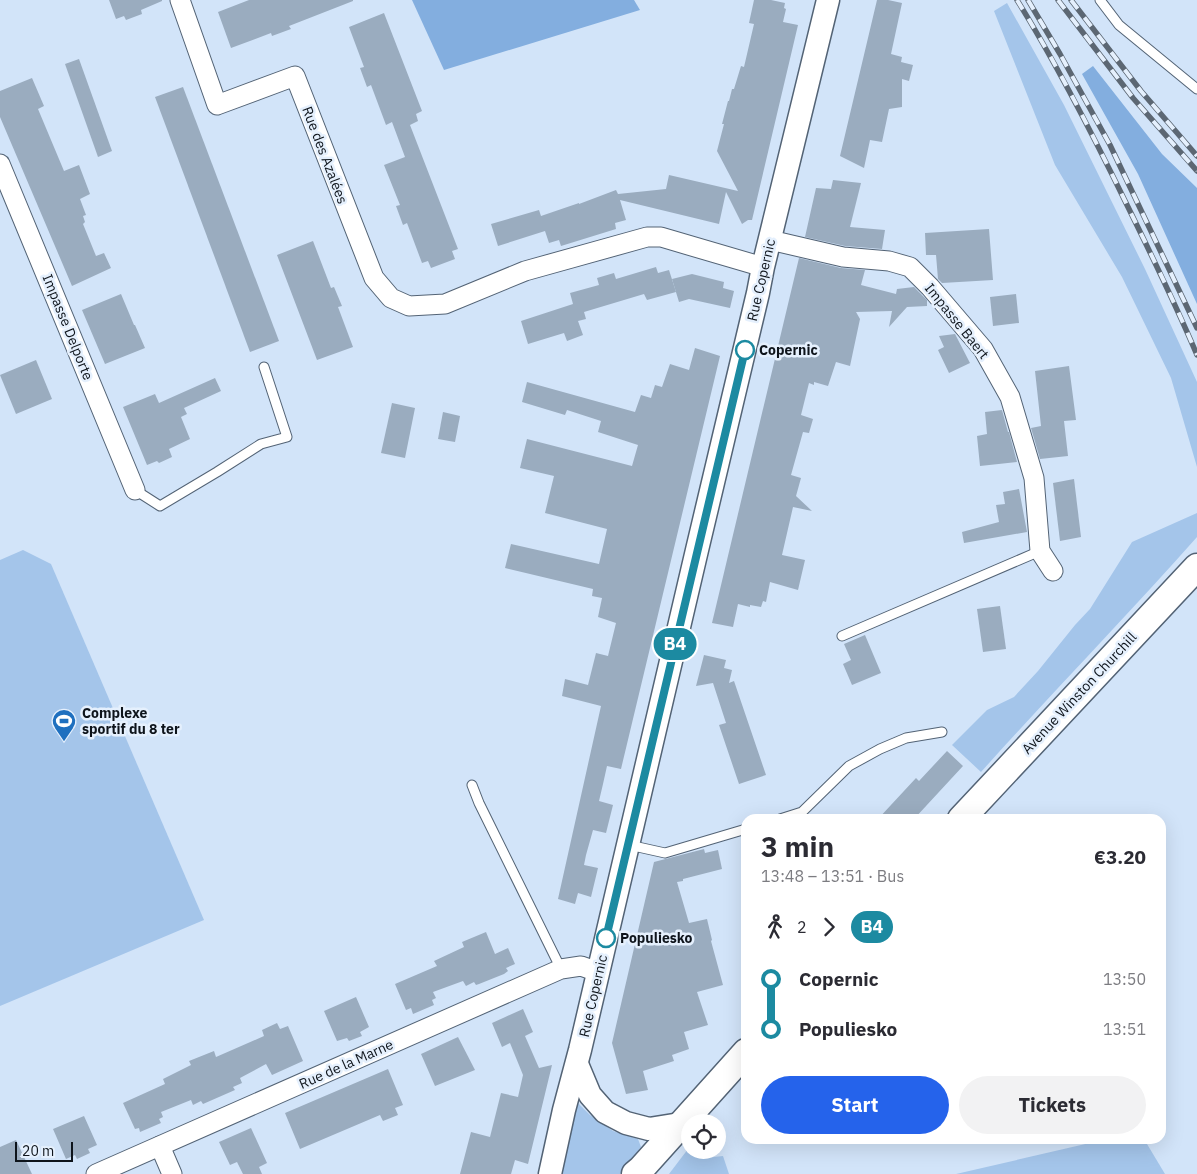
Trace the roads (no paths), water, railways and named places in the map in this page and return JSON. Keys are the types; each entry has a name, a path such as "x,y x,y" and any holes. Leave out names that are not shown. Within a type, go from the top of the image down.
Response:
{"main road":[{"name":"Avenue Winston Churchill","path":"966,814 1197,567"},
{"path":"638,1172 741,1057"}],"street":[{"name":"Rue des Azalées","path":"180,0 217,105 295,76 374,278 391,298 409,306 445,304 526,272 647,237 661,237 763,267"},
{"name":"Rue Copernic","path":"551,1173 564,1110 577,1064 763,267 828,0"},
{"name":"Impasse Delporte","path":"0,164 135,490"},
{"name":"Impasse Baert","path":"770,240 843,257 889,261 910,267 930,287 983,349 1010,397 1034,478 1040,552 1052,571"},
{"name":"Rue de la Marne","path":"96,1174 561,969 581,966 598,972"},
{"path":"577,1064 590,1096 605,1112 626,1123 649,1129 680,1124"},
{"path":"160,1146 172,1174"}],"lane":[{"path":"1100,0 1119,25 1197,89"},
{"path":"135,490 160,506 261,444 287,436 264,366"},
{"path":"842,636 1040,552"},
{"path":"802,814 850,766 906,738 942,732"},
{"path":"472,785 483,812 561,969"},
{"path":"628,845 666,853 741,830"}],"railway":[{"path":"1017,0 1061,76 1102,154 1164,281 1197,355"},
{"path":"1028,0 1110,145 1197,328"},
{"path":"1058,0 1133,98 1197,171"},
{"path":"1071,0 1141,91 1197,156"}],"place":[{"name":"Copernic","path":"745,350"},
{"name":"Complexe sportif du 8 ter","path":"64,742"},
{"name":"Populiesko","path":"606,938"}]}
